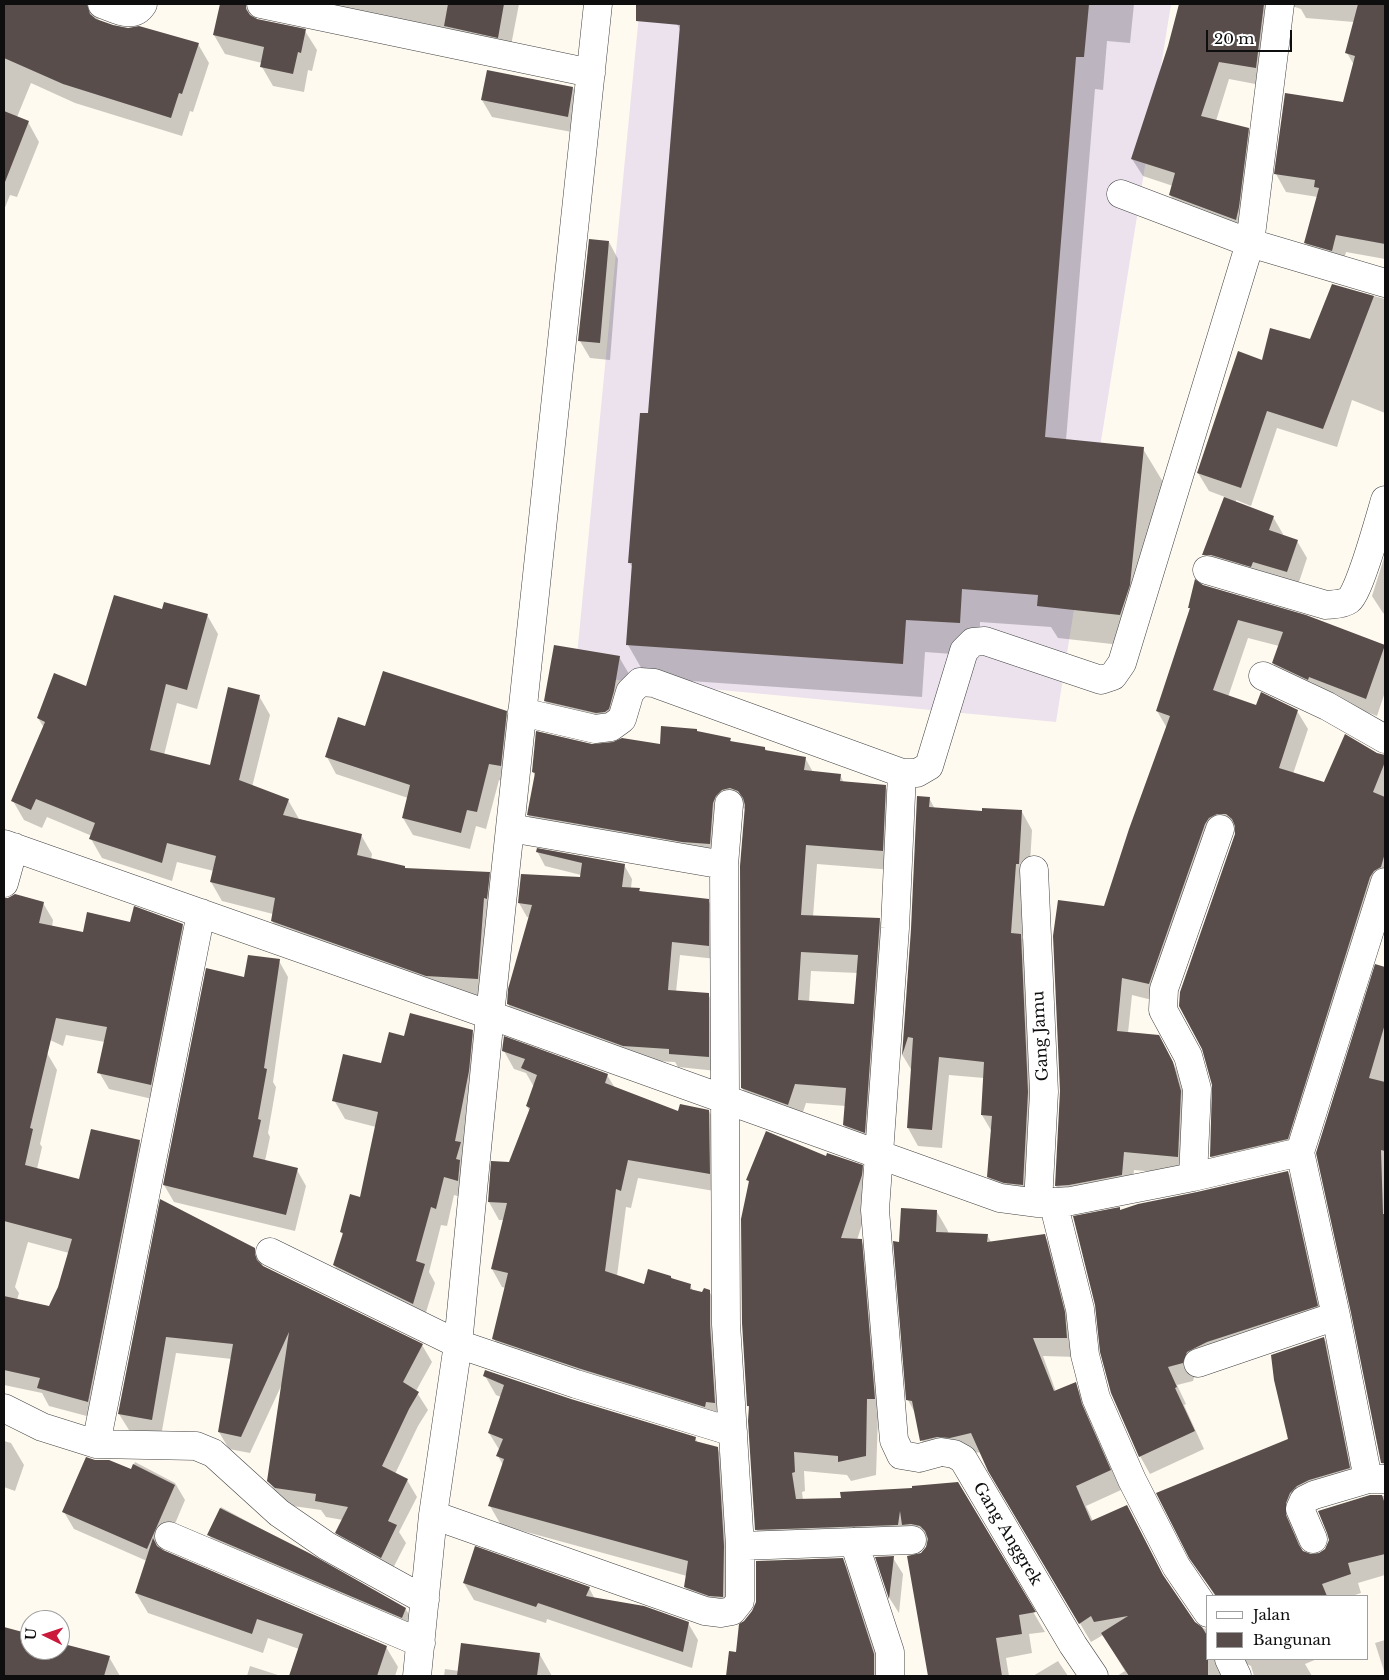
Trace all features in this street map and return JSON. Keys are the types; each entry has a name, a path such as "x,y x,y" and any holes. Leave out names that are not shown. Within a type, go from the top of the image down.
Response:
{"street":[{"path":"102,4 134,13 144,4"},
{"path":"260,4 591,73"},
{"path":"417,1676 432,1515 458,1344 490,1015 598,4"},
{"path":"522,712 596,728 611,727 622,719 630,692 640,682 654,683 902,773 917,773 929,766 964,651 973,642 985,641 1101,680 1113,676 1122,663 1250,243 1280,4"},
{"path":"1121,194 1250,243 1385,283"},
{"path":"1207,570 1326,605 1342,603 1350,599 1362,575 1385,500"},
{"path":"1263,676 1327,706 1385,739"},
{"path":"879,1155 895,928 902,773"},
{"path":"432,1515 705,1611 721,1614 732,1611 740,1601 740,1546 726,1324 724,865 729,804"},
{"path":"510,828 724,865"},
{"path":"1193,1177 1197,1089 1188,1056 1163,1010 1164,988 1220,829"},
{"path":"4,883 9,846 490,1015 1000,1198 1045,1203 1071,1201 1193,1177 1300,1152"},
{"name":"Gang Jamu","path":"1034,870 1044,1092 1045,1203 1080,1310 1085,1355 1096,1398 1132,1480 1172,1558 1206,1610"},
{"path":"1313,1539 1300,1509 1304,1500 1314,1495 1376,1479 1336,1316 1300,1152 1385,882"},
{"path":"96,1444 201,913"},
{"name":"Gang Anggrek","path":"879,1155 875,1210 894,1440 901,1454 919,1458 941,1452 954,1454 963,1459 1073,1645 1094,1676"},
{"path":"270,1252 458,1344 576,1384 733,1432"},
{"path":"1198,1364 1336,1316"},
{"path":"4,1408 42,1427 96,1444 196,1446 213,1453 279,1513 327,1546 425,1600"},
{"path":"169,1536 421,1643"},
{"path":"740,1546 912,1540"},
{"path":"854,1542 890,1652 890,1676"},
{"path":"1229,1660 1237,1676"}],"shaded area":[{"path":"640,4 1171,4 1056,722 575,676"}],"building":[{"path":"4,4 87,4 90,14 96,19 113,25 128,28 139,26 199,43 182,94 179,93 171,118 63,84 4,58"},
{"path":"220,4 246,4 246,9 250,15 257,19 306,29 301,53 298,52 293,74 260,67 264,47 213,35"},
{"path":"448,4 504,4 498,38 444,26"},
{"path":"636,4 1089,4 1084,57 1076,57 1045,437 1144,447 1130,585 1120,615 1037,606 1038,595 962,589 960,623 906,620 903,664 626,645 632,563 628,563 640,413 648,413 680,25 636,21"},
{"path":"1179,4 1264,4 1256,68 1219,62 1201,116 1249,128 1236,220 1169,195 1175,173 1131,159 1168,46"},
{"path":"1358,4 1385,4 1385,244 1336,235 1332,251 1304,243 1319,188 1314,187 1315,180 1274,174 1285,93 1343,102 1355,56 1345,53"},
{"path":"487,70 573,87 568,117 481,100"},
{"path":"4,111 29,121 5,182 4,182"},
{"path":"589,239 609,241 600,343 578,341"},
{"path":"1332,284 1374,296 1323,429 1267,411 1241,488 1197,473 1238,351 1262,360 1270,328 1310,339"},
{"path":"1224,497 1274,516 1269,530 1298,540 1287,572 1253,562 1251,567 1211,555 1202,555"},
{"path":"1195,579 1203,585 1306,615 1385,645 1366,699 1309,677 1308,680 1272,663 1283,632 1238,620 1213,690 1256,705 1261,692 1298,710 1279,768 1324,782 1345,734 1377,753 1385,755 1385,762 1373,792 1385,797 1385,853 1381,867 1374,871 1370,877 1288,1139 1210,1157 1212,1085 1202,1049 1179,1006 1180,992 1235,834 1235,826 1232,819 1226,814 1217,814 1209,818 1205,824 1149,984 1122,978 1117,1031 1159,1035 1173,1062 1181,1091 1178,1157 1124,1152 1122,1175 1055,1186 1060,1091 1053,936 1058,900 1104,906 1129,829 1170,716 1156,711 1190,608 1188,608"},
{"path":"114,595 162,609 164,602 208,614 187,690 166,684 150,750 210,765 228,687 260,695 239,780 289,799 283,815 362,834 357,855 405,866 405,868 490,872 487,899 484,898 478,979 426,976 271,921 275,898 210,882 216,856 167,843 162,863 89,839 95,823 36,799 31,810 11,801 45,722 37,718 54,673 86,686"},
{"path":"554,645 620,656 609,709 605,712 596,713 544,701"},
{"path":"383,671 507,711 501,766 489,764 477,812 467,810 461,833 402,818 410,785 325,757 338,717 365,726"},
{"path":"661,726 697,729 697,731 731,738 730,741 765,747 765,750 806,757 804,770 841,774 840,781 886,785 883,851 806,845 801,915 880,918 865,1133 843,1125 846,1088 795,1084 788,1105 741,1088 740,866 745,805 738,791 730,788 722,790 716,796 713,803 710,844 682,842 527,815 535,773 532,772 536,731 592,744 613,742 622,738 660,744","holes":["801,952 858,955 854,1004 798,1000"]},
{"path":"917,796 930,797 929,807 982,811 982,808 1022,810 1019,864 1016,864 1011,933 1021,934 1028,1092 1023,1185 1004,1183 987,1177 992,1116 981,1115 984,1062 939,1057 932,1130 907,1128 913,1038 908,1037 902,1056 911,929"},
{"path":"537,848 625,864 622,887 640,888 639,891 709,899 709,946 672,942 668,990 709,993 709,1057 669,1054 669,1049 623,1046 507,1004 508,989 532,905 518,903 521,874 580,877 582,863 536,852"},
{"path":"15,894 44,902 39,923 83,932 87,912 130,922 134,906 183,924 151,1085 97,1073 107,1027 56,1018 30,1128 33,1129 25,1165 79,1179 91,1129 140,1140 88,1402 37,1388 40,1378 4,1370 4,1296 49,1306 58,1287 72,1239 4,1221 4,898"},
{"path":"248,955 280,959 264,1068 267,1069 258,1119 261,1120 253,1157 298,1168 286,1215 163,1185 206,968 244,977"},
{"path":"1375,964 1385,967 1385,1024 1369,1078 1385,1082 1385,1151 1381,1150 1383,1214 1385,1214 1385,1463 1381,1463 1316,1153"},
{"path":"410,1013 473,1030 469,1071 455,1141 461,1142 456,1159 460,1160 458,1181 444,1177 436,1209 431,1207 416,1261 425,1264 413,1304 333,1265 343,1233 340,1232 350,1194 360,1197 378,1112 332,1101 343,1054 381,1063 389,1032 404,1036"},
{"path":"504,1036 608,1074 605,1083 678,1111 680,1104 709,1110 710,1174 628,1160 621,1191 616,1189 605,1271 644,1284 648,1269 691,1284 690,1289 702,1292 704,1288 710,1290 710,1325 715,1403 706,1402 705,1407 581,1369 492,1339 508,1273 491,1269 507,1203 488,1202 491,1161 509,1162 530,1108 526,1106 537,1075 521,1068 525,1059 502,1051"},
{"path":"766,1131 826,1156 827,1153 863,1165 862,1175 841,1238 862,1239 875,1399 867,1399 866,1456 838,1462 838,1456 794,1452 795,1472 792,1473 796,1499 841,1498 840,1492 912,1488 912,1486 958,1482 1036,1612 1019,1615 1022,1634 996,1638 1002,1676 928,1676 907,1556 921,1553 926,1547 928,1539 925,1531 920,1526 902,1525 900,1511 898,1525 755,1530 748,1421 749,1406 747,1406 742,1323 741,1219 749,1181 746,1180"},
{"path":"1288,1171 1318,1306 1207,1342 1187,1352 1183,1363 1168,1367 1177,1387 1175,1388 1195,1431 1139,1457 1111,1393 1100,1352 1095,1305 1073,1216 1120,1207 1120,1210 1138,1204"},
{"path":"160,1199 255,1248 257,1260 263,1266 423,1344 403,1382 419,1392 382,1466 408,1479 388,1521 397,1525 381,1558 335,1533 348,1507 315,1501 316,1494 275,1488 267,1481 289,1332 241,1437 218,1432 233,1344 166,1337 152,1420 118,1414"},
{"path":"901,1208 937,1210 936,1232 988,1234 987,1242 1045,1234 1065,1312 1067,1338 1033,1338 1054,1391 1076,1382 1082,1404 1111,1470 1076,1486 1091,1521 1127,1505 1163,1575 1195,1622 1202,1627 1206,1634 1208,1676 1129,1676 1101,1633 1128,1616 1094,1622 1091,1616 1079,1624 988,1471 971,1433 950,1438 937,1437 920,1441 912,1401 906,1400 893,1241 899,1242"},
{"path":"1324,1337 1350,1468 1309,1480 1297,1486 1290,1493 1286,1503 1286,1515 1299,1545 1303,1551 1311,1554 1319,1553 1325,1549 1329,1540 1318,1511 1370,1495 1382,1495 1385,1504 1385,1554 1348,1563 1351,1574 1322,1584 1327,1595 1215,1595 1189,1558 1156,1493 1288,1439 1274,1380 1271,1355"},
{"path":"485,1370 571,1399 696,1437 695,1441 718,1447 724,1546 723,1597 709,1596 684,1587 688,1561 488,1506 504,1459 496,1456 503,1439 488,1433 504,1385 483,1376"},
{"path":"86,1457 95,1460 109,1460 131,1469 133,1464 175,1485 147,1549 62,1512"},
{"path":"220,1508 309,1553 406,1608 402,1618 207,1535"},
{"path":"153,1538 157,1546 163,1550 387,1646 377,1676 289,1676 303,1634 257,1619 252,1634 135,1593"},
{"path":"475,1546 590,1587 586,1596 644,1606 689,1622 683,1652 538,1603 536,1607 463,1583"},
{"path":"894,1556 889,1599 875,1557"},
{"path":"843,1558 874,1654 874,1676 726,1676 729,1651 736,1652 739,1624 752,1611 756,1602 756,1561"},
{"path":"4,1627 20,1631 20,1660 70,1660 70,1646 110,1656 104,1676 4,1676"},
{"path":"461,1643 540,1653 537,1676 457,1676"}]}
